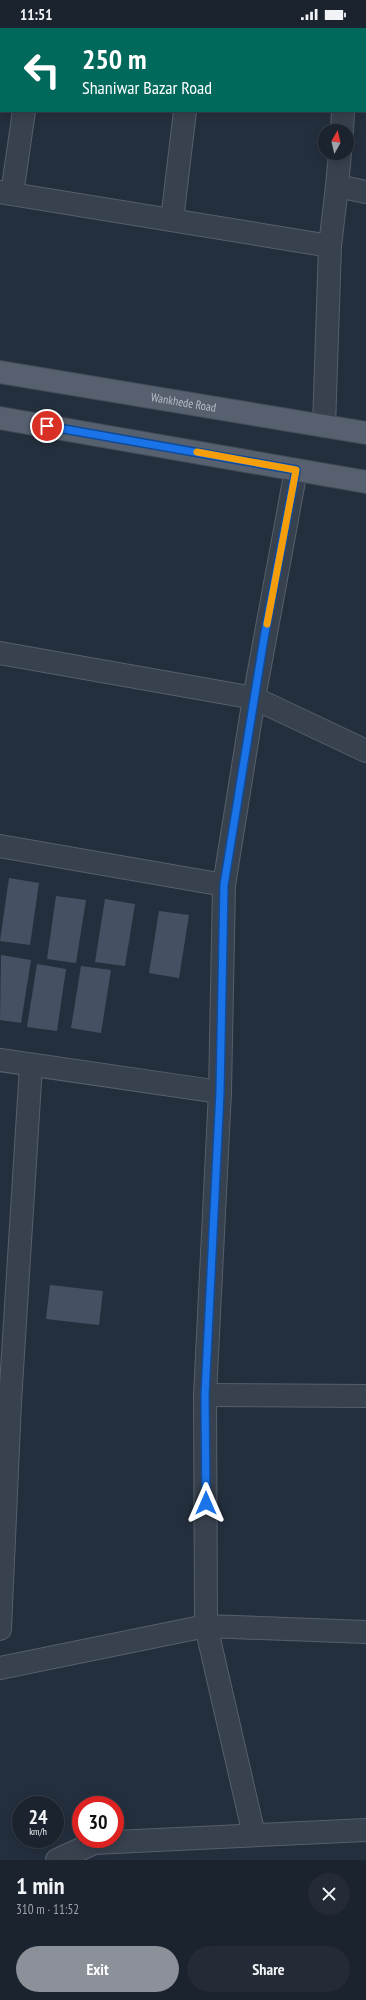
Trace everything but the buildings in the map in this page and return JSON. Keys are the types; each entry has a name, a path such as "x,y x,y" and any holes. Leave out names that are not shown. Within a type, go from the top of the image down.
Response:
{"main road":[{"name":"Wankhede Road","path":"0,372 366,433"},
{"path":"0,418 366,482"}],"street":[{"path":"24,112 6,193 330,246"},
{"path":"172,220 185,112"},
{"path":"342,124 343,112"},
{"path":"324,426 330,246 339,160"},
{"path":"337,186 366,192"},
{"path":"254,1835 206,1626 205,1395 220,1092 224,885 254,698 296,470"},
{"path":"0,653 254,698 366,751"},
{"path":"0,846 224,885"},
{"path":"0,1060 31,1066 220,1092"},
{"path":"0,1629 10,1402 31,1066"},
{"path":"205,1395 366,1396"},
{"path":"0,1668 206,1626 366,1632"},
{"path":"56,1860 94,1843 366,1830"}],"slow traffic":[{"path":"197,452 296,470 267,624"}],"route":[{"path":"47,426 296,470 264,638 224,885 220,1092 205,1395 206,1503"}]}
